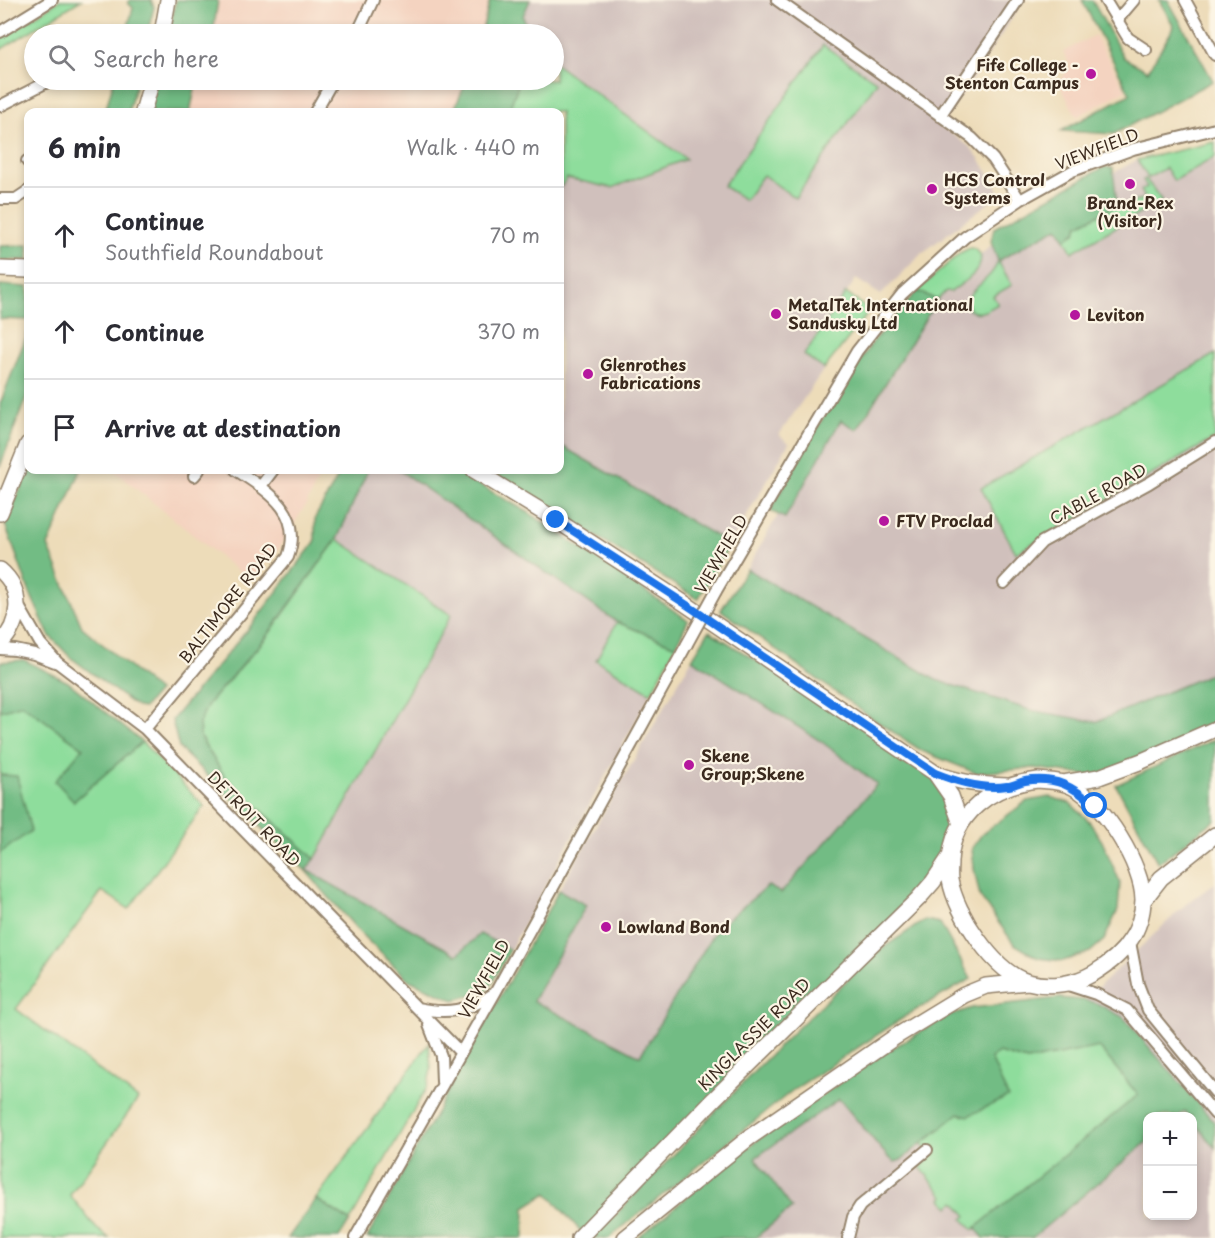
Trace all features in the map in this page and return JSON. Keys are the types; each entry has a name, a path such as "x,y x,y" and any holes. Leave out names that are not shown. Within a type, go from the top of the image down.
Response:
{"main road":[{"path":"164,24 168,0"},
{"path":"144,108 149,90"},
{"path":"0,269 24,270"},
{"path":"0,513 24,454"},
{"path":"481,474 684,603 935,773 955,782 1007,786"},
{"path":"0,644 12,629 17,603 13,587 1,569"},
{"path":"1063,783 1099,777 1215,729"},
{"path":"935,773 948,790 961,824"},
{"path":"1028,982 999,963 978,938 957,906 949,879 953,841 970,810 980,802 1007,786 1024,781 1063,783 1074,787 1104,816 1114,830 1136,870 1143,901"},
{"path":"624,1238 750,1137 895,1037 964,995 986,986 1028,982 1064,984 1083,979 1105,967 1130,942 1136,930 1143,901 1161,878 1215,835"},
{"name":"KINGLASSIE ROAD","path":"579,1238 714,1099 918,899 933,882 950,855"}],"street":[{"path":"0,32 52,0"},
{"path":"362,24 373,0"},
{"path":"777,0 972,138 993,159 1020,200"},
{"path":"940,116 1018,0"},
{"path":"1105,0 1128,38 1146,50"},
{"path":"1117,20 1134,0"},
{"path":"1185,0 1215,55"},
{"path":"0,105 31,90"},
{"path":"317,108 327,90"},
{"name":"VIEWFIELD","path":"355,1238 495,993 716,591 857,351 902,294 965,237 1020,200 1072,171 1158,142 1212,131"},
{"path":"0,199 16,199 24,194"},
{"name":"CABLE ROAD","path":"1004,582 1042,543 1149,483 1215,442"},
{"name":"BALTIMORE ROAD","path":"145,729 288,557 293,533 290,518 280,504 261,486 242,474"},
{"path":"261,486 270,474"},
{"name":"DETROIT ROAD","path":"17,603 40,644 58,663 145,729 460,1052"},
{"name":"DETROIT ROAD","path":"0,649 34,654 58,663"},
{"path":"1130,942 1138,984 1148,1010 1215,1092"},
{"path":"1064,984 1103,997 1128,1010 1215,1114"},
{"path":"420,1012 458,1011 495,993"},
{"name":"DETROIT ROAD","path":"420,1012 441,1056 442,1085"},
{"path":"848,1238 850,1223 860,1206 927,1150"}],"shaded area":[{"path":"218,0 490,0 484,24 214,24"},
{"path":"530,0 1024,0 941,126 970,147 998,189 999,195 921,254 881,295 856,279 804,355 824,369 779,435 789,443 730,544 564,447 564,182 567,178 612,188 685,159 564,70 564,24 525,24 523,16","holes":["823,45 876,82 795,198 763,175"]},
{"name":"Fife College - Stenton Campus","path":"1095,35 1126,90 1077,117 1059,84 1070,65 1063,52"},
{"path":"195,90 463,90 455,108 191,108"},
{"path":"1215,142 1215,672 1096,722 1030,710 936,680 747,569 778,515 785,518 841,420 858,430 945,284 1014,227 1137,160"},
{"path":"118,474 321,474 307,503 279,549 250,581"},
{"path":"366,474 405,474 617,622 596,660 651,693 510,950 480,934 457,955 305,870 315,859 451,615 337,539"},
{"path":"692,659 822,742 878,783 781,893 717,928 640,1056 533,1001 586,905 559,890"},
{"path":"1215,883 1215,1238 660,1238 751,1160 873,1072 1073,1011 1185,905"}],"green space":[{"path":"60,0 81,0 42,24 24,24 24,35 0,50 0,39"},
{"path":"130,0 151,0 154,7 150,24 129,24 133,8 128,3"},
{"path":"176,0 218,0 214,24 171,24"},
{"path":"490,0 530,0 523,16 525,24 484,24"},
{"path":"1082,0 1092,0 1124,58 1148,71 1174,27 1159,0 1168,0 1213,81 1114,134 1061,131 1130,94"},
{"path":"823,45 877,82 795,198 763,175 745,200 723,186"},
{"path":"564,70 686,159 612,188 567,178 564,182 564,108 510,108 516,90 564,90"},
{"path":"111,90 134,90 129,108 106,108"},
{"path":"154,90 195,90 191,108 149,108"},
{"path":"463,90 516,90 510,108 455,108"},
{"path":"1215,142 1215,157 1174,181 1166,168 1148,178 1137,160"},
{"path":"1104,167 1113,168 1117,205 1078,225 1076,232 1065,239 1058,227 998,261 991,242 994,228"},
{"path":"1146,179 1162,201 1072,252 1065,239 1076,232 1078,225 1117,205 1122,206 1145,198 1141,190 1147,187 1143,180"},
{"path":"24,245 24,260 0,260 0,246"},
{"path":"970,248 980,254 981,260 976,271 967,280 951,292 946,291 937,300 917,291 960,253"},
{"path":"998,261 1012,285 993,296 998,304 984,312 969,310 966,300 988,277"},
{"path":"0,285 24,287 24,320 0,319"},
{"path":"917,291 937,300 857,430 841,420 785,518 770,511 826,413 872,343"},
{"path":"846,293 870,311 824,369 804,355"},
{"path":"24,342 24,403 0,467 0,404"},
{"path":"1215,354 1215,438 1016,553 981,488"},
{"path":"564,447 730,544 698,599 495,474 564,474"},
{"path":"27,474 79,474 48,546 82,627 158,691 144,708 137,707 70,657 49,635 30,593 5,524"},
{"path":"340,474 366,474 337,539 266,637 208,704 199,723 200,737 225,777 315,859 306,870 457,955 480,934 510,950 488,990 454,1000 409,980 362,935 305,870 179,748 172,720 253,623 315,542 315,518"},
{"path":"405,474 461,474 529,513 688,620 676,646 617,622"},
{"path":"337,539 451,615 315,859 225,777 200,737 199,723 208,704 267,637"},
{"path":"747,569 936,680 1030,710 1096,722 1215,672 1215,729 1099,777 1034,768 976,773 922,751 870,717 721,610"},
{"path":"617,622 676,646 651,693 596,660"},
{"path":"709,631 935,773 956,809 943,867 583,1234 547,1193 525,1207 524,1238 367,1238 559,890 586,905 533,1001 640,1056 717,928 768,886 781,893 877,784 822,742 692,659"},
{"path":"24,660 68,682 142,742 74,801 55,781 83,748 22,704 0,711 0,662"},
{"path":"22,704 83,748 74,801 142,742 204,806 129,909 102,891 16,1009 138,1099 70,1195 96,1228 109,1238 0,1238 0,711"},
{"path":"1215,739 1215,820 1158,863 1116,785"},
{"path":"0,775 17,776 31,831 0,853"},
{"path":"1050,797 1070,803 1089,821 1102,841 1120,882 1118,910 1104,940 1090,952 1063,961 1038,958 1014,944 980,897 972,848 982,834 1027,801"},
{"path":"925,920 940,923 971,979 909,1014 793,1090 609,1238 593,1238 778,1047 875,953"},
{"path":"1059,998 1096,1003 1123,1017 1215,1123 1215,1148 1197,1126 1197,1112 1143,1112 1143,1145 1032,1238 984,1238 975,1228 1138,1095 1099,1047 1027,1061 999,1053 991,1058 1008,1097 968,1116 959,1113 901,1160 895,1162 888,1157 839,1099 755,1158 792,1208 755,1238 637,1238 751,1145 795,1113 891,1049 948,1016 972,1008"},
{"path":"429,1043 431,1070 427,1087 350,1221 316,1199"},
{"path":"1099,1047 1138,1095 973,1230 963,1219 967,1216 955,1202 949,1207 942,1199 944,1196 920,1167 932,1156 922,1144 959,1113 964,1116 991,1057 999,1053 1027,1061"},
{"path":"316,1199 350,1221 339,1238 288,1238"}],"place":[{"name":"Fife College - Stenton Campus","path":"1091,74"},
{"name":"Brand-Rex (Visitor)","path":"1130,184"},
{"name":"HCS Control Systems","path":"932,189"},
{"name":"MetalTek International Sandusky Ltd","path":"776,314"},
{"name":"Leviton","path":"1075,315"},
{"name":"Glenrothes Fabrications","path":"588,374"},
{"name":"FTV Proclad","path":"884,521"},
{"name":"Skene Group;Skene","path":"689,765"},
{"name":"Lowland Bond","path":"606,927"}],"route":[{"path":"556,520 684,603 935,773 955,782 974,785 1007,786 1038,780 1063,783 1074,787 1095,806"}]}
